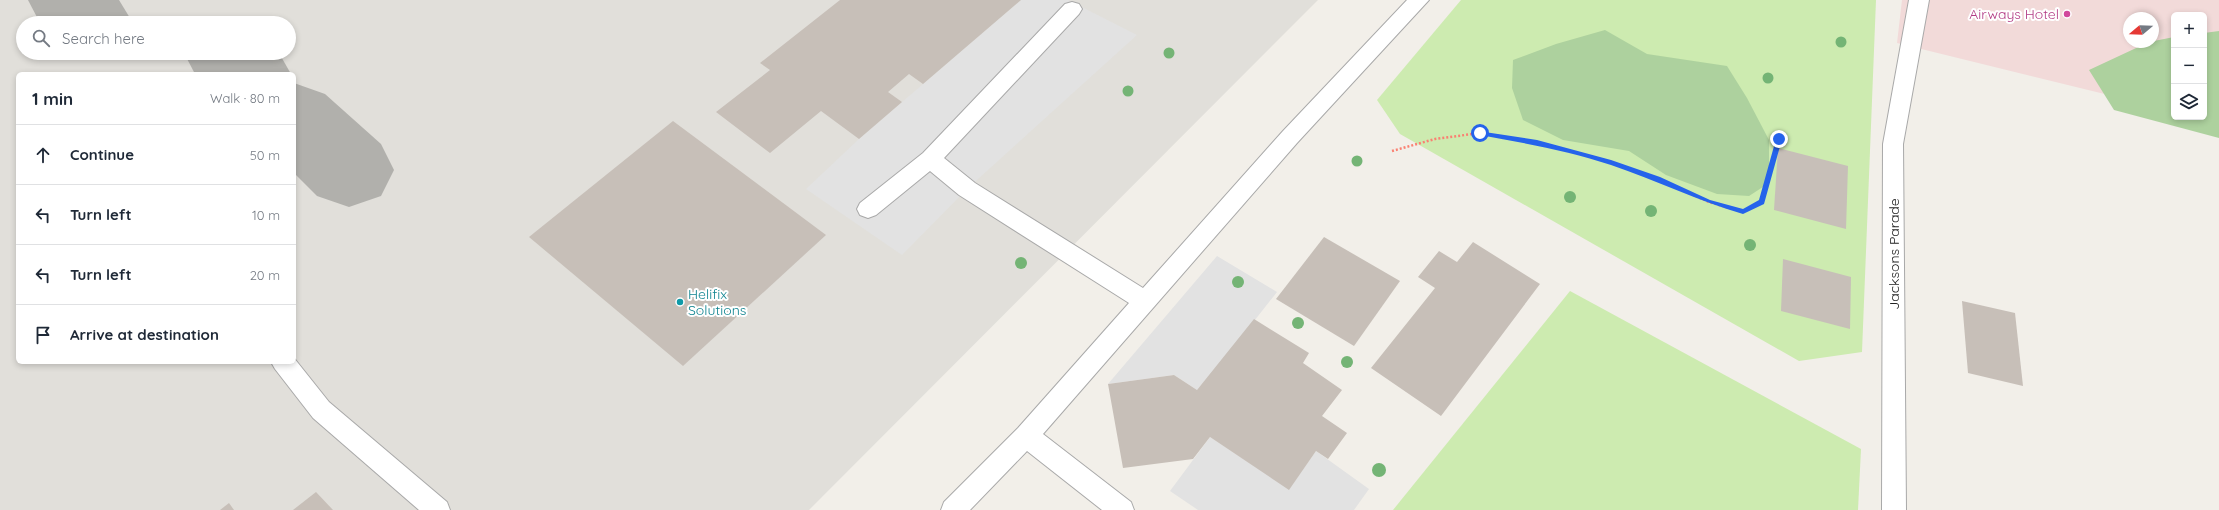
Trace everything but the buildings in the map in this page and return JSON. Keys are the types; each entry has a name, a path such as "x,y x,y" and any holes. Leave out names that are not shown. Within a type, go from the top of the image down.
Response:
{"street":[{"path":"953,510 1026,436 1144,301 1296,132 1419,0"},
{"name":"Jacksons Parade","path":"1894,510 1893,144 1919,0"},
{"path":"868,209 930,158 1072,9"},
{"path":"930,158 967,188 1144,301"},
{"path":"285,364 321,410 438,510"},
{"path":"1026,436 1122,510"}],"path":[{"path":"1392,151 1435,139 1480,133 1537,142 1611,162 1658,179 1709,202 1743,212 1762,202 1779,139"}],"shaded area":[{"path":"0,0 1318,0 809,510 0,510"},
{"path":"1021,0 1068,0 1137,35 967,189 902,255 806,189 859,139"},
{"path":"1902,0 2219,0 2219,122 2207,118 2207,12 2171,12 2171,110 1897,43"},
{"path":"1217,256 1277,292 1225,358 1197,390 1174,375 1108,384"},
{"path":"1210,437 1289,489 1316,451 1369,489 1354,510 1198,510 1170,491"}],"green space":[{"path":"1461,0 1876,0 1862,352 1799,361 1400,134 1377,100"},
{"path":"1605,30 1647,54 1727,66 1747,98 1769,140 1769,183 1749,196 1717,194 1666,175 1629,151 1563,140 1523,120 1512,88 1513,60 1556,44"},
{"path":"2219,31 2219,138 2114,110 2089,70 2136,48 2159,48 2159,40 2171,38 2171,120 2207,120 2207,33"},
{"path":"1570,291 1861,449 1858,510 1393,510"}],"taxiway":[{"path":"69,0 75,12 81,16"},
{"path":"233,60 246,72"},
{"path":"296,120 349,170"}],"place":[{"name":"Airways Hotel","path":"2067,14"},
{"name":"Helifix Solutions","path":"680,302"}],"route":[{"path":"1480,133 1537,142 1611,162 1658,179 1709,202 1743,212 1762,202 1779,139"}]}
